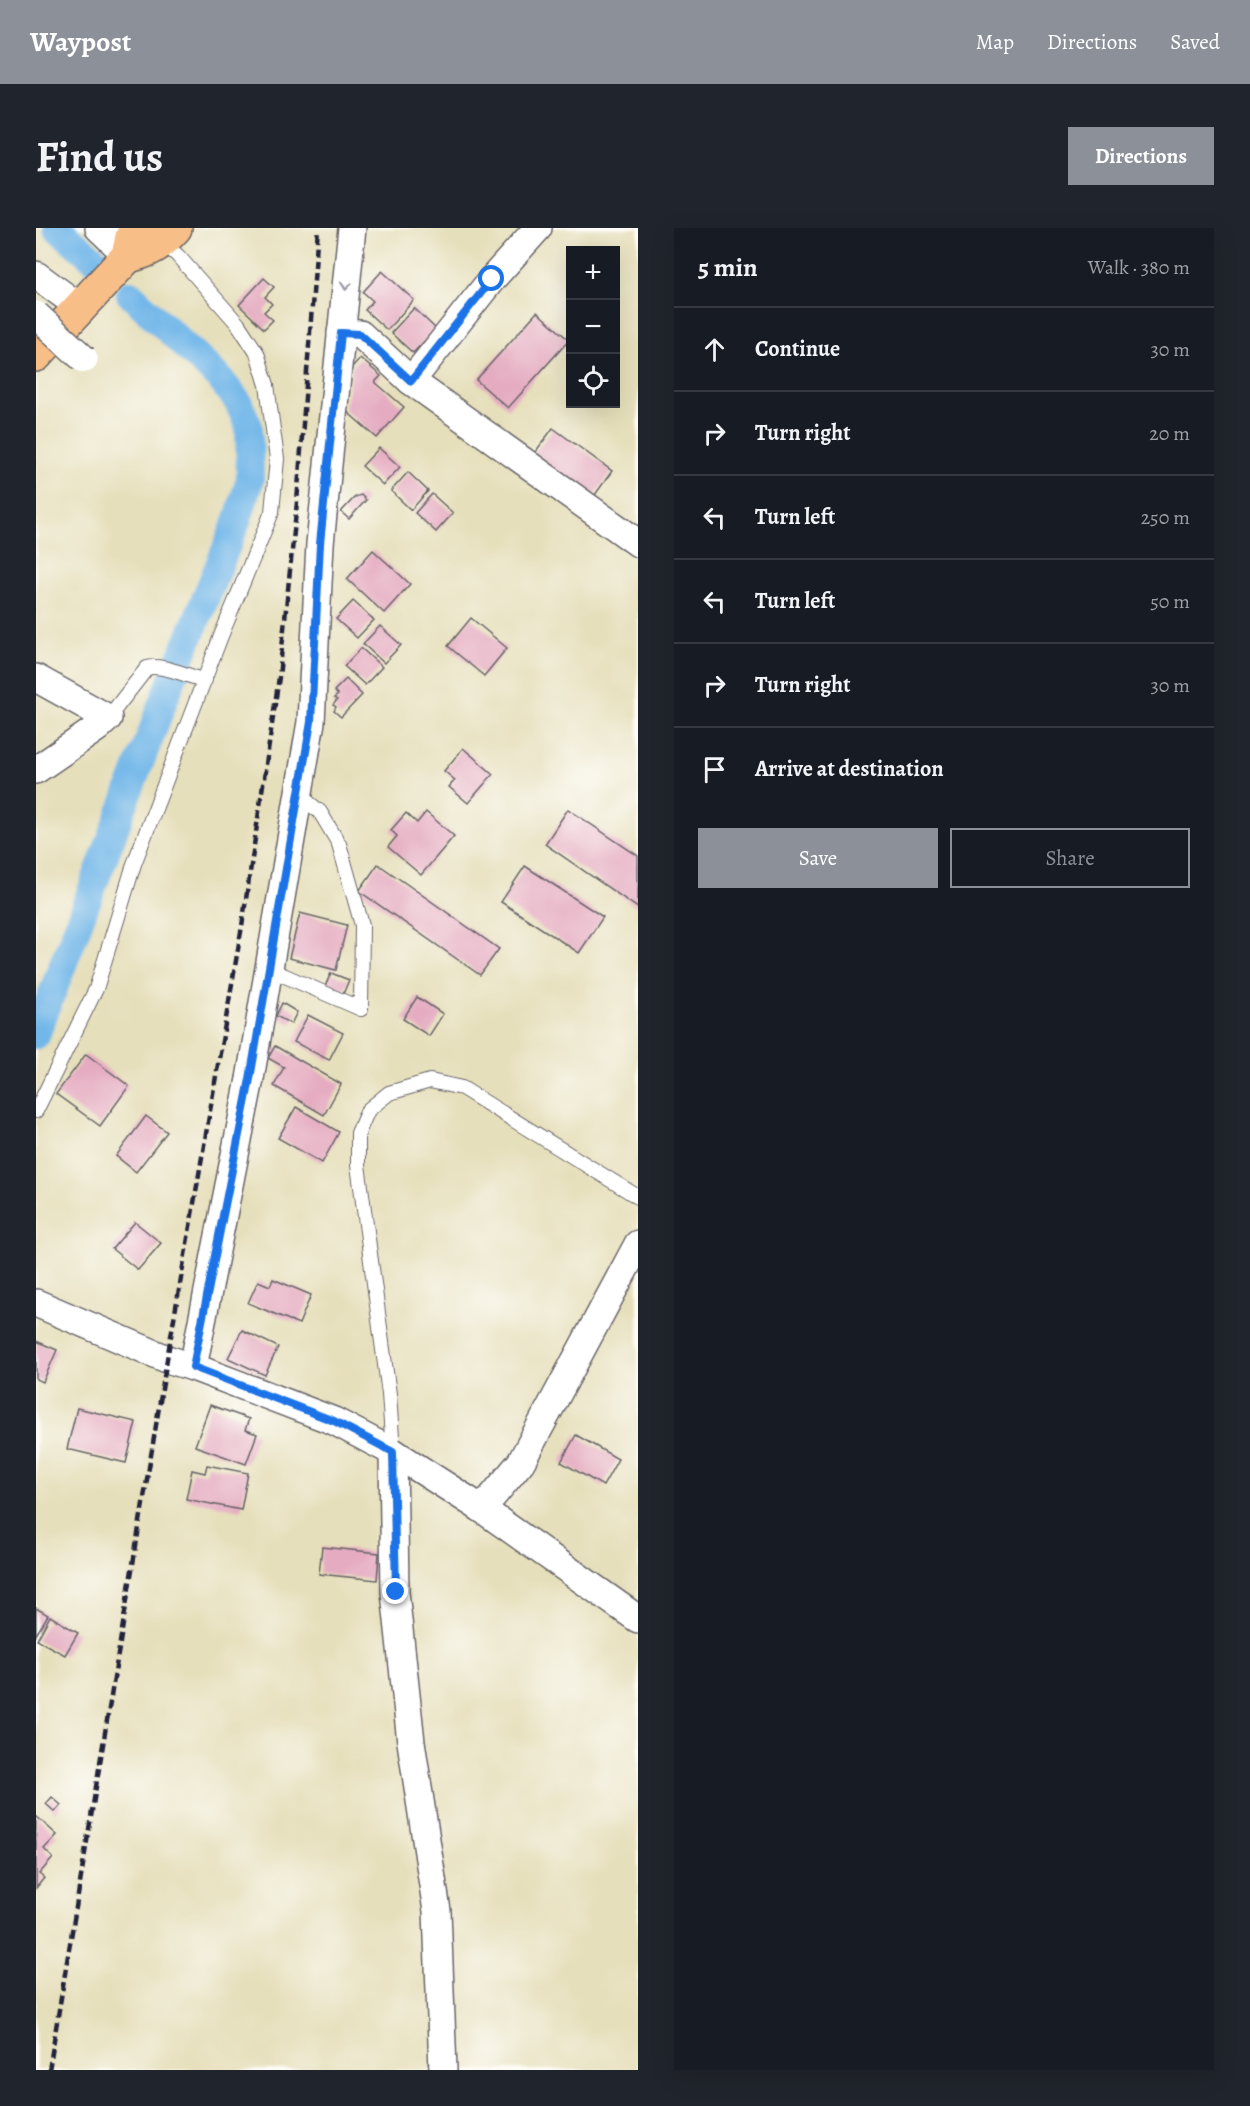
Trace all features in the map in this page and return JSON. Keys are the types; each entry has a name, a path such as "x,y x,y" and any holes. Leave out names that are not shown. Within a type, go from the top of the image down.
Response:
{"highway":[{"path":"36,355 59,312 151,239"}],"street":[{"path":"99,228 151,239"},
{"path":"193,1367 250,1079 311,722 320,544 352,228"},
{"path":"411,381 492,279 538,228"},
{"path":"36,275 84,359"},
{"path":"341,333 360,334 411,381 638,543"},
{"path":"36,678 108,718 36,770"},
{"path":"482,1509 520,1462 638,1244"},
{"path":"36,1303 167,1359 334,1421 393,1452 482,1509 638,1619"},
{"path":"393,1452 396,1592 411,1742 437,1911 443,2070"}],"lane":[{"path":"36,1111 96,989 134,864 198,679 220,636 272,512 278,459 267,385 257,353 238,324 151,239"},
{"path":"108,718 143,671 152,666 198,679"},
{"path":"268,969 361,1009 362,925 339,844 320,812 298,794"},
{"path":"393,1452 389,1394 358,1165 358,1133 368,1110 389,1094 430,1081 462,1088 638,1197"}],"building":[{"path":"382,271 414,300 387,330 365,310 373,301 363,292"},
{"path":"264,278 274,287 265,297 272,304 264,312 273,320 264,329 239,305"},
{"path":"414,308 436,329 413,353 391,333"},
{"path":"537,312 566,337 566,343 508,408 476,380"},
{"path":"360,358 381,376 375,382 404,407 377,438 344,409 352,367"},
{"path":"553,428 612,471 590,502 530,459"},
{"path":"379,448 400,467 383,485 362,466"},
{"path":"408,472 428,491 411,510 391,491"},
{"path":"432,494 453,513 436,532 415,513"},
{"path":"361,495 366,500 349,519 341,512 355,497"},
{"path":"373,550 410,584 384,613 347,579"},
{"path":"353,601 374,620 357,638 336,619"},
{"path":"471,618 507,648 484,676 448,646"},
{"path":"380,626 401,645 384,663 363,644"},
{"path":"361,648 382,667 365,685 344,666"},
{"path":"346,679 362,695 341,717 334,711 336,707 333,705 337,700 334,698 338,695 334,691"},
{"path":"463,748 493,774 468,803 449,787 455,780 444,771"},
{"path":"568,809 638,856 638,908 545,844"},
{"path":"426,812 454,836 421,875 388,847 397,836 391,830 406,813 417,823"},
{"path":"378,864 499,949 480,975 359,891"},
{"path":"525,866 603,917 579,953 501,902"},
{"path":"300,913 347,925 336,970 289,958"},
{"path":"331,973 349,980 343,994 325,986"},
{"path":"417,997 443,1014 429,1036 403,1019"},
{"path":"282,1003 297,1012 291,1024 276,1016"},
{"path":"308,1015 343,1033 329,1060 294,1042"},
{"path":"275,1046 341,1084 324,1115 274,1086 284,1067 268,1058"},
{"path":"86,1054 129,1086 100,1126 56,1094"},
{"path":"296,1107 339,1132 322,1163 278,1138"},
{"path":"146,1116 167,1132 136,1172 116,1156"},
{"path":"135,1222 161,1243 138,1270 112,1249"},
{"path":"273,1279 311,1295 299,1324 248,1303 258,1281 270,1286"},
{"path":"242,1330 278,1347 265,1375 228,1358"},
{"path":"36,1341 57,1350 43,1382 36,1379"},
{"path":"210,1405 249,1419 245,1430 257,1434 246,1464 195,1446"},
{"path":"77,1408 136,1422 126,1463 67,1449"},
{"path":"576,1435 618,1459 603,1486 561,1462"},
{"path":"207,1465 248,1473 241,1510 186,1499 192,1470 205,1473"},
{"path":"322,1547 379,1553 377,1580 319,1574"},
{"path":"36,1608 48,1615 36,1635"},
{"path":"50,1616 78,1633 65,1655 37,1640"},
{"path":"52,1797 61,1805 55,1812 46,1804"},
{"path":"36,1816 57,1835 44,1849 53,1858 39,1874 44,1878 36,1888"}],"waterway":[{"path":"57,228 101,265"},
{"path":"36,1035 171,682 238,519 250,479 249,427 238,402 220,379 130,294"}],"railway":[{"path":"49,2070 167,1359 242,926 279,677 297,502 318,228"}],"route":[{"path":"396,1592 393,1452 334,1421 193,1367 250,1079 311,722 320,544 341,333 360,334 411,381 492,279"}]}
